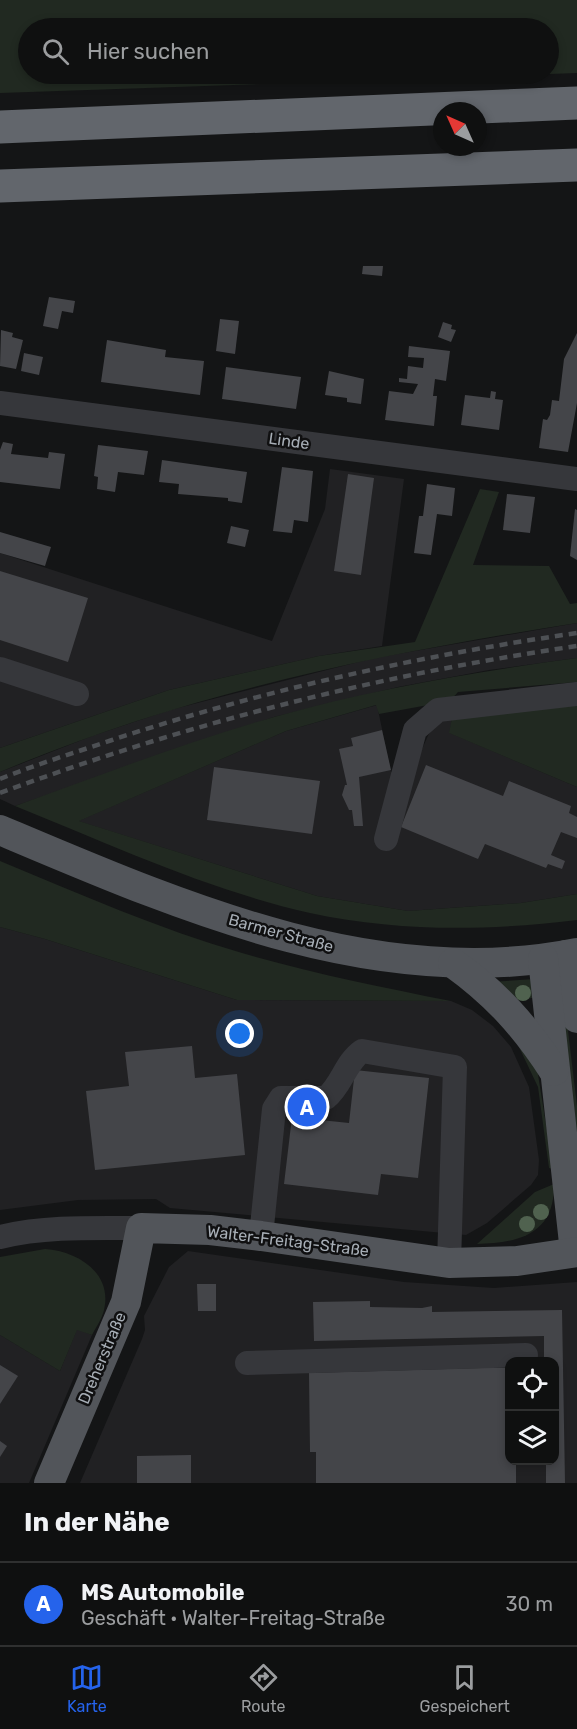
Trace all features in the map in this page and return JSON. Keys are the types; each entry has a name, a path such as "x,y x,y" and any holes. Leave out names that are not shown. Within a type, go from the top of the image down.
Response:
{"highway":[{"path":"0,127 577,103"},
{"path":"0,186 577,165"}],"main road":[{"name":"Barmer Straße","path":"0,830 168,899 230,920 314,944 388,957 453,963 501,963 562,956"},
{"path":"562,956 577,1018"},
{"name":"Walter-Freitag-Straße","path":"141,1228 210,1230 449,1263 517,1261 576,1252 557,1076 562,956"},
{"path":"453,963 474,978 523,1025 557,1076"},
{"name":"Dreherstraße","path":"49,1483 126,1302 141,1228"}],"street":[{"name":"Linde","path":"0,403 577,479"},
{"path":"0,669 77,694"},
{"path":"386,838 415,730 438,710 577,694"},
{"path":"261,1236 274,1109 281,1098 326,1098 337,1089 352,1058 362,1051 455,1067 449,1263"},
{"name":"Walter-Freitag-Straße","path":"0,1237 20,1233 83,1228 141,1228"},
{"path":"247,1363 526,1355"}],"shaded area":[{"path":"0,0 577,0 577,73 559,74 559,18 18,18 18,84 260,84 0,93"},
{"path":"330,469 404,479 382,646 319,656 169,690 0,748 0,553 272,641 325,509"},
{"path":"480,489 499,492 473,565 549,566 570,604 577,603 577,623 429,648 284,679 141,720 70,744 0,772 0,748 169,690 319,656 415,642"},
{"path":"577,623 577,658 489,670 398,687 274,717 15,806 0,799 0,772 92,736 170,710 374,658"},
{"path":"577,658 577,682 458,692 450,701 379,714 376,705 286,731 79,821 317,896 408,911 521,903 577,894 577,920 510,926 443,928 377,924 310,913 197,879 15,806 208,737 311,707 424,682"},
{"path":"577,704 577,787 449,733 452,718"},
{"path":"377,705 391,772 414,767 435,720 452,718 450,733 577,787 577,894 521,903 408,911 317,896 78,821 286,731"},
{"path":"0,861 211,944 320,973 451,1001 237,1000 0,927"},
{"path":"0,927 237,1000 451,1001 472,1010 493,1026 511,1047 529,1087 539,1160 538,1175 531,1185 487,1223 466,1235 170,1208 156,1199 78,1200 0,1210"},
{"path":"535,979 537,997 515,1001 490,982"},
{"path":"562,1017 567,1022 577,1106 577,1168"},
{"path":"519,1047 537,1068 553,1169 549,1168 538,1087"},
{"path":"554,1184 553,1201 541,1225 520,1238 477,1244 535,1192"},
{"path":"45,1249 69,1254 90,1266 103,1285 105,1297 103,1313 92,1335 77,1330 60,1371 0,1335 0,1257"},
{"path":"188,1251 404,1282 494,1288 577,1282 577,1483 80,1483 142,1339 145,1330 144,1316 169,1267"},
{"path":"77,1329 92,1335 29,1483 0,1483 0,1335 60,1371"}],"building":[{"path":"363,266 383,266 382,276 362,274"},
{"path":"49,297 75,301 73,313 62,311 58,329 43,326"},
{"path":"220,319 239,321 235,354 216,351"},
{"path":"443,322 452,325 451,329 456,330 451,342 438,337"},
{"path":"1,330 13,333 12,337 23,340 16,369 0,366"},
{"path":"577,333 577,403 568,452 539,448 543,419 547,420 550,415 552,400 559,401 564,359"},
{"path":"107,340 166,350 165,357 204,361 200,395 101,382"},
{"path":"409,346 450,351 446,381 435,379 433,396 437,396 434,426 385,420 389,391 413,394 418,384 399,382 399,378 407,379 408,366 423,368 424,358 408,357"},
{"path":"24,353 43,357 39,375 21,371"},
{"path":"226,367 301,377 296,409 222,399"},
{"path":"329,371 364,379 361,404 347,402 347,398 325,395"},
{"path":"491,391 496,392 495,399 503,400 499,430 461,425 465,395 490,398"},
{"path":"3,442 13,444 11,454 48,458 49,452 65,454 60,489 0,482 0,450"},
{"path":"98,445 148,451 144,475 118,472 115,492 97,489 98,477 94,476"},
{"path":"162,460 247,472 242,503 228,501 228,498 178,494 179,484 159,482"},
{"path":"282,467 313,471 308,522 294,520 292,533 273,531"},
{"path":"348,474 374,478 361,575 334,571"},
{"path":"427,484 455,488 452,516 437,514 431,555 414,553 419,516 423,516"},
{"path":"507,494 535,497 530,533 503,530"},
{"path":"575,509 577,510 577,560 570,556"},
{"path":"231,526 249,530 245,547 227,543"},
{"path":"0,532 51,547 45,566 0,553"},
{"path":"0,571 88,598 68,662 0,640"},
{"path":"382,730 391,770 359,777 363,826 354,826 352,810 349,810 342,795 347,785 339,749 353,746 351,738"},
{"path":"426,765 503,796 509,781 571,806 569,813 577,817 577,838 561,832 551,855 565,861 562,869 548,864 546,868 485,844 478,859 401,827"},
{"path":"214,767 320,781 312,834 207,820"},
{"path":"192,1046 195,1078 237,1074 245,1155 95,1170 86,1091 129,1086 125,1052"},
{"path":"355,1070 429,1078 418,1178 381,1174 378,1195 284,1184 292,1117 349,1123"},
{"path":"197,1284 216,1284 216,1311 198,1311"},
{"path":"370,1301 370,1307 422,1308 432,1306 432,1312 562,1310 565,1483 546,1483 546,1465 559,1465 559,1357 544,1357 544,1336 314,1341 313,1302"},
{"path":"0,1365 18,1376 0,1404"},
{"path":"505,1368 505,1465 516,1465 516,1483 316,1483 316,1452 310,1452 309,1373"},
{"path":"0,1441 7,1446 0,1457"},
{"path":"191,1455 191,1483 137,1483 137,1456"}],"railway":[{"path":"0,779 169,722 284,690 459,652 577,633"},
{"path":"0,793 142,745 285,704 429,671 577,646"}],"place":[{"name":"MS Automobile","path":"307,1107"}]}
